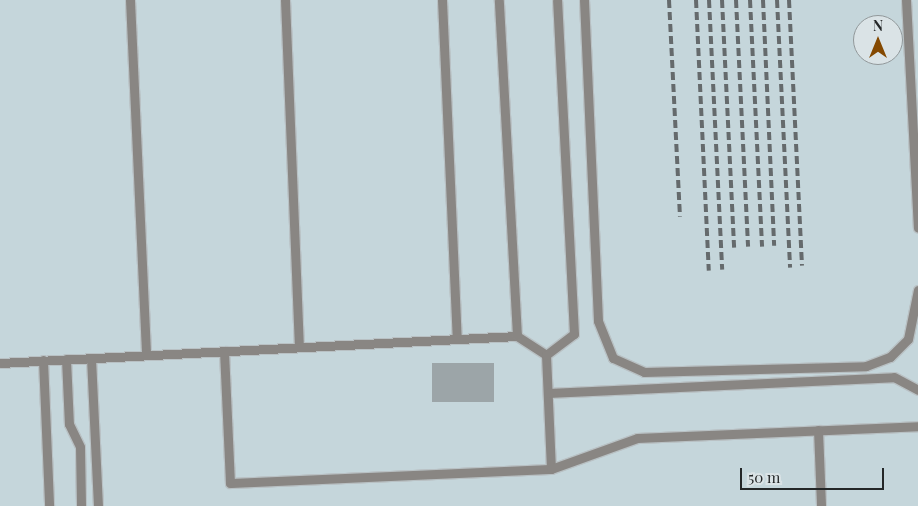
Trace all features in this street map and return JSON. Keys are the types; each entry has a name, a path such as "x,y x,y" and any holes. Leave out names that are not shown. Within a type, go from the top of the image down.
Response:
{"lane":[{"path":"130,0 146,355"},
{"path":"285,0 299,347"},
{"path":"442,0 457,339"},
{"path":"498,0 517,336"},
{"path":"546,355 574,334 558,0"},
{"path":"584,0 598,322 613,358 644,372 866,366 890,357 908,339 918,290"},
{"path":"906,0 914,78 918,228"},
{"path":"0,363 517,336 546,355"},
{"path":"224,351 230,483 551,469 637,438 918,426"},
{"path":"546,355 551,469"},
{"path":"91,358 98,506"},
{"path":"66,359 69,424 80,446 81,506"},
{"path":"43,360 49,506"},
{"path":"548,394 894,377 918,390"},
{"path":"818,430 821,506"}],"shaded area":[{"path":"0,0 918,0 918,506 0,506"}],"building":[{"path":"432,363 494,363 494,402 432,402"}],"railway":[{"path":"669,0 680,217"},
{"path":"696,0 709,271"},
{"path":"709,0 722,270"},
{"path":"722,0 734,248"},
{"path":"736,0 748,247"},
{"path":"750,0 762,247"},
{"path":"763,0 774,246"},
{"path":"777,0 790,268"},
{"path":"789,0 802,266"}]}
